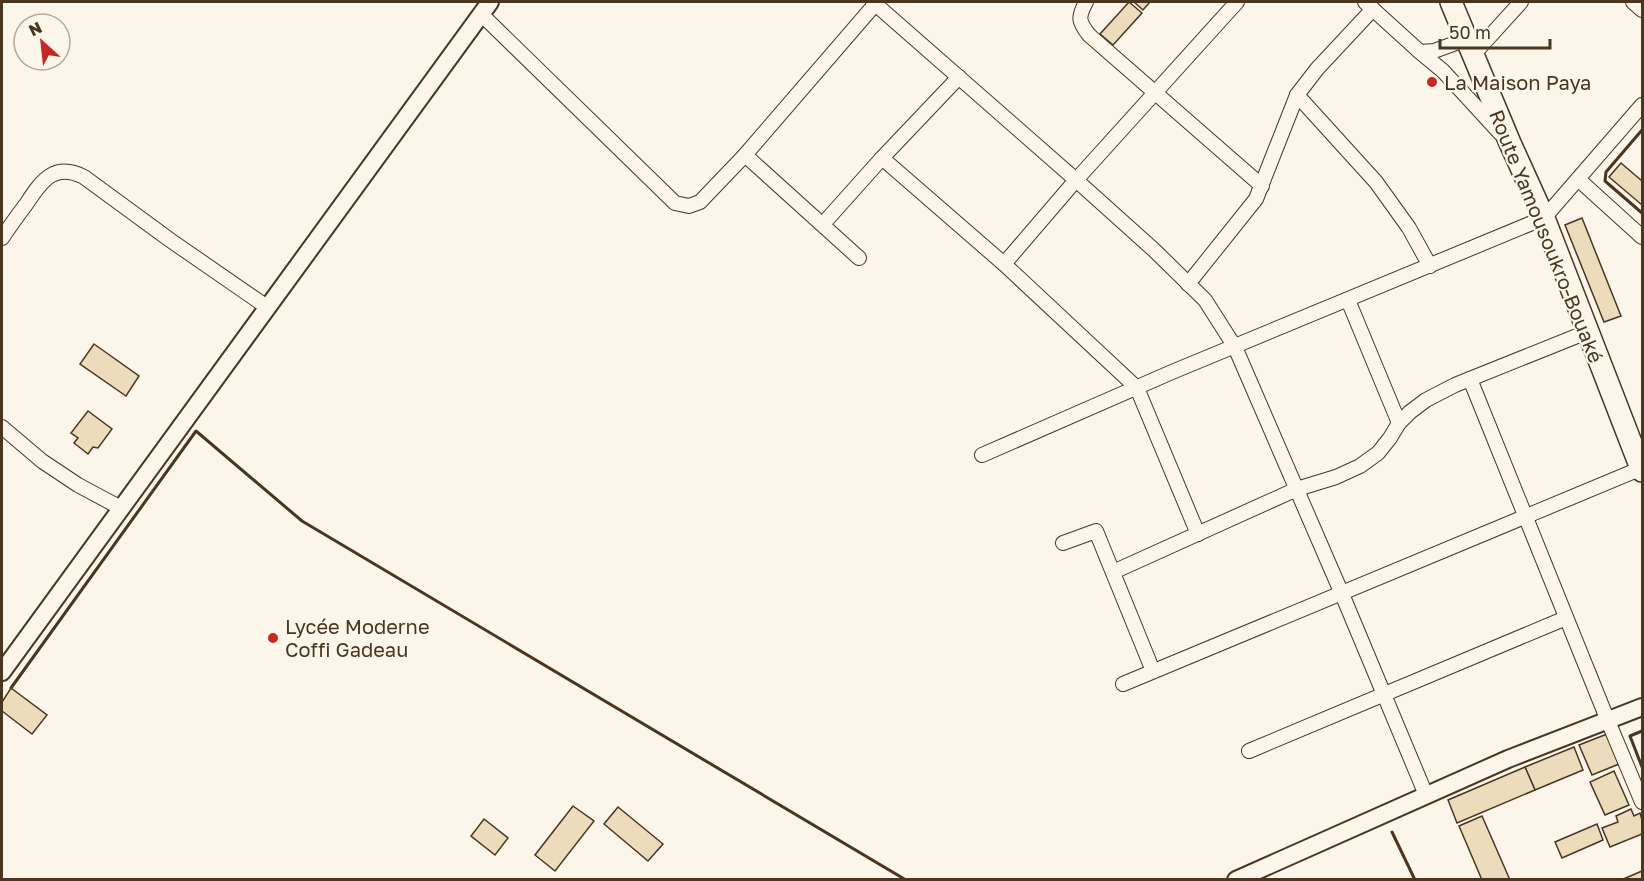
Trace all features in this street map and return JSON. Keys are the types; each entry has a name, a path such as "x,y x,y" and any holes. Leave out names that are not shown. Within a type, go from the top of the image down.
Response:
{"main road":[{"name":"Route Yamousoukro-Bouaké","path":"1451,2 1544,218 1642,469"}],"street":[{"path":"2,672 486,8 675,203 689,206 700,202 745,155 875,2 1154,250 1204,300 1235,347 1426,795"},
{"path":"1086,2 1081,11 1080,20 1089,34 1262,186"},
{"path":"1004,264 1236,2"},
{"path":"1420,52 1470,47 1521,2"},
{"path":"1632,2 1642,10"},
{"path":"1188,284 1256,199 1297,95 1369,5 1443,71 1510,143"},
{"path":"823,224 959,76"},
{"path":"1297,95 1376,182 1409,228 1430,266"},
{"path":"982,455 1544,218 1642,105"},
{"path":"745,155 859,258"},
{"path":"882,158 1004,264 1137,388 1198,534"},
{"path":"2,238 42,181 52,174 73,171 267,307"},
{"path":"1578,180 1642,237"},
{"path":"1348,300 1399,423"},
{"path":"1113,572 1297,489 1360,466 1378,453 1399,423 1426,400 1470,379 1587,332"},
{"path":"1470,379 1642,802"},
{"path":"2,427 42,461 78,485 121,508"},
{"path":"1122,684 1642,469"},
{"path":"1063,543 1096,531 1154,671"},
{"path":"1249,751 1566,618"},
{"path":"1236,879 1508,759 1642,707"}],"building":[{"path":"1129,2 1142,13 1113,45 1100,34"},
{"path":"1134,2 1150,2 1143,10"},
{"path":"1621,163 1642,181 1642,205 1609,177"},
{"path":"1582,218 1621,316 1604,322 1565,225"},
{"path":"94,344 139,376 126,396 80,364"},
{"path":"88,411 112,429 98,448 93,447 88,454 74,443 78,438 71,433"},
{"path":"11,688 47,715 32,734 2,711 2,702"},
{"path":"1607,734 1619,764 1592,775 1579,745"},
{"path":"1574,747 1583,770 1535,790 1525,767"},
{"path":"1525,767 1535,790 1457,823 1448,800"},
{"path":"1614,771 1629,805 1605,815 1590,782"},
{"path":"573,806 594,821 555,871 535,855"},
{"path":"618,807 663,844 648,861 604,824"},
{"path":"1631,809 1634,816 1640,813 1642,834 1610,847 1602,828 1618,822 1616,816"},
{"path":"1482,816 1510,880 1482,880 1459,826"},
{"path":"484,819 508,838 495,855 471,836"},
{"path":"1597,824 1603,840 1562,858 1555,842"},
{"path":"1642,871 1642,880 1621,880"}],"wall":[{"path":"1642,130 1606,172 1605,181 1642,213"},
{"path":"11,688 196,431 302,521 906,880"},
{"path":"1642,731 1630,736 1642,767"},
{"path":"1392,832 1415,880"}],"place":[{"name":"La Maison Paya","path":"1432,82"},
{"name":"Lycée Moderne Coffi Gadeau","path":"273,638"}]}
